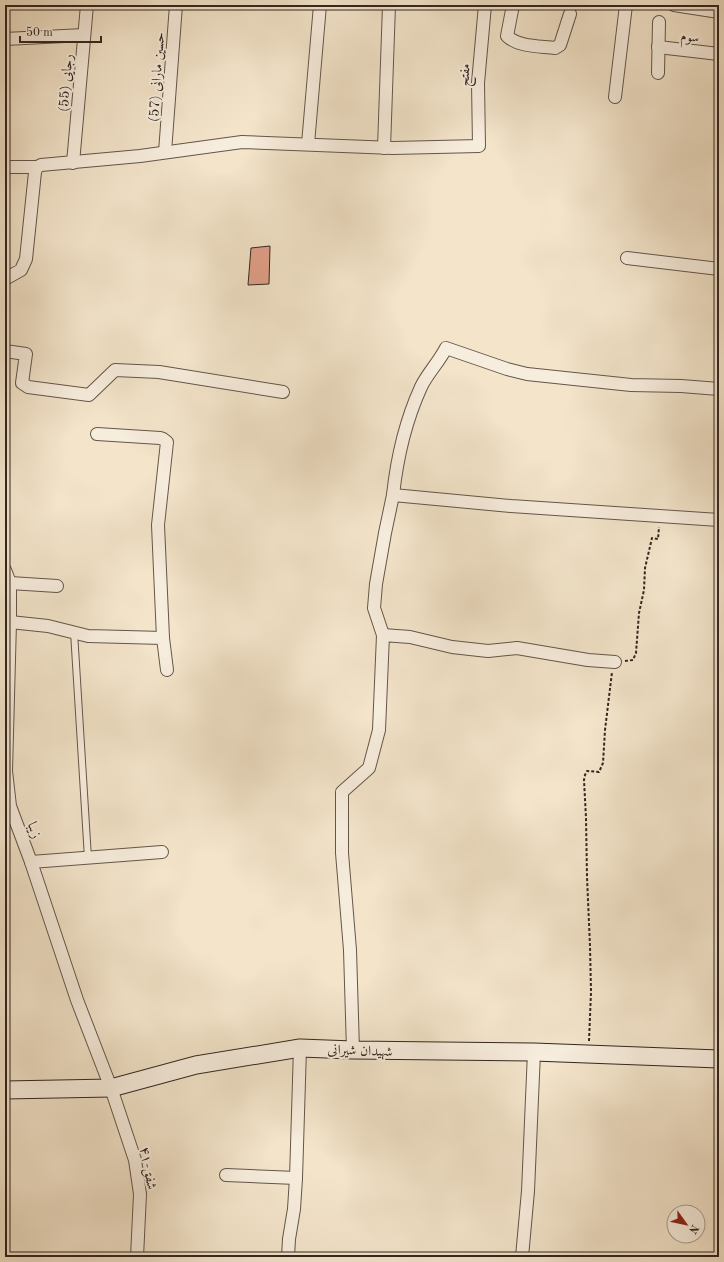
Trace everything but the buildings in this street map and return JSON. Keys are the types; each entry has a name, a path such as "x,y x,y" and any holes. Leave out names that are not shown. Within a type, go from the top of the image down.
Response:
{"street":[{"name":"رجایی (55)","path":"72,163 87,5"},
{"name":"حسین مارانی (57)","path":"165,152 176,5"},
{"path":"308,144 320,5"},
{"path":"5,167 37,167 41,165 140,156 242,142 384,148 389,5"},
{"name":"مفتح","path":"384,148 479,146 478,83 485,5"},
{"path":"513,5 507,36 511,40 518,43 555,48 558,47 570,14"},
{"path":"615,97 626,5"},
{"path":"674,5 719,12"},
{"path":"658,73 659,22"},
{"path":"5,39 84,35"},
{"name":"سوم","path":"658,48 719,54"},
{"path":"5,279 21,270 26,259 37,167"},
{"path":"627,258 719,269"},
{"path":"353,1050 350,950 342,853 342,792 369,768 379,730 383,635 374,608 376,584 393,495 396,466 406,423 422,386 446,348 507,370 527,374 631,385 681,386 719,389"},
{"path":"5,351 26,354 22,383 28,387 89,395 115,370 159,372 283,392"},
{"path":"97,434 160,438 167,442 158,525 163,638 166,670"},
{"path":"393,495 511,506 719,520"},
{"name":"زیبا","path":"5,570 10,583 6,771 10,806 31,862 77,1000 111,1088"},
{"path":"10,583 57,586"},
{"path":"10,622 48,626 88,636 163,638"},
{"path":"383,635 410,636 452,647 488,651 517,648 588,660 615,662"},
{"path":"31,862 162,852"},
{"path":"288,1257 296,1178 300,1048"},
{"name":"شهیدان شیرانی","path":"5,1090 111,1088 196,1065 300,1048 534,1052 719,1060"},
{"path":"522,1257 528,1190 534,1052"},
{"name":"شفق-۴۱","path":"111,1088 135,1160 140,1194 137,1257"},
{"path":"226,1175 296,1178"}],"lane":[{"path":"74,632 88,858"}],"path":[{"path":"588,1054 591,992 584,780 587,771 599,772 603,763 606,712 612,671 615,662 633,660 636,653 639,613 644,590 645,568 652,538 658,539 659,516"}]}
